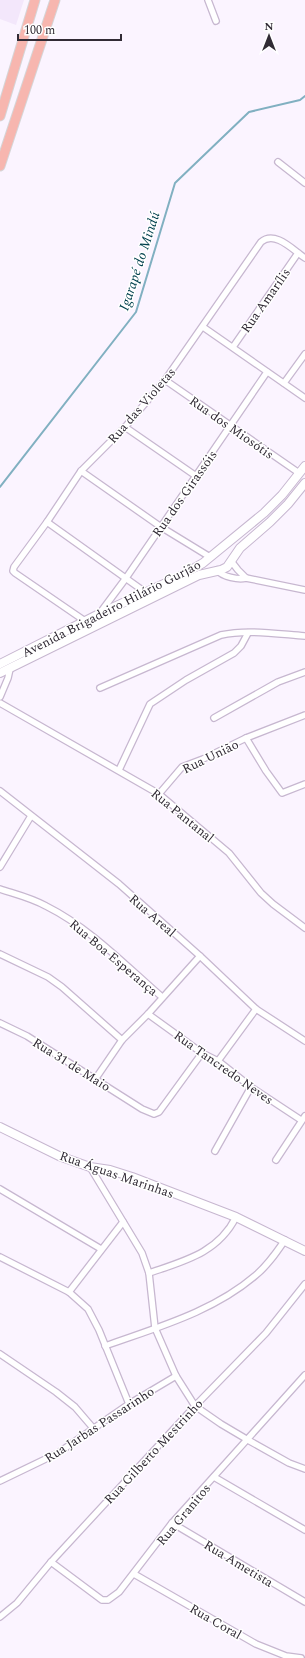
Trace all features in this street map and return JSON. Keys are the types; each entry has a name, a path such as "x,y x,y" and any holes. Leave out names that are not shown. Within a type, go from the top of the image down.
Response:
{"main road":[{"path":"0,116 35,0"},
{"path":"29,21 41,0"},
{"path":"0,166 55,0"}],"street":[{"path":"208,0 216,21"},
{"path":"278,162 305,182"},
{"name":"Rua das Violetas","path":"85,621 24,579 14,571 14,567 47,522 81,471 125,427 165,380 261,242 272,237 281,241 298,253"},
{"path":"298,253 305,258"},
{"name":"Rua Amarílis","path":"233,347 298,253"},
{"path":"203,327 305,398"},
{"path":"284,383 305,354"},
{"name":"Rua dos Girassóis","path":"99,614 126,578 267,372"},
{"name":"Rua dos Miosótis","path":"165,380 300,474"},
{"path":"125,427 196,476"},
{"name":"Avenida Brigadeiro Hilário Gurjão","path":"0,664 99,614 179,577 210,557 264,513 282,495 305,466"},
{"path":"81,471 161,527 210,557 211,564 221,574 305,590"},
{"name":"Avenida Brigadeiro Hilário Gurjão","path":"0,673 199,575 224,569 231,562 240,548 288,504 305,483"},
{"path":"47,522 145,592"},
{"path":"218,550 228,554 231,562 246,578"},
{"path":"100,688 212,637 229,633 305,636"},
{"path":"119,770 150,704 159,697 234,653 241,646 248,633"},
{"path":"0,696 8,678 10,669"},
{"path":"214,718 278,682 305,672"},
{"name":"Rua Pantanal","path":"0,703 159,794 229,853 261,893 305,928"},
{"name":"Rua União","path":"159,794 182,767 208,757 246,738 305,714"},
{"path":"246,738 266,771 282,793 305,784"},
{"name":"Rua Areal","path":"0,791 119,884 256,1008 305,1041"},
{"path":"0,866 31,816"},
{"name":"Rua Boa Esperança","path":"0,889 45,905 65,916 80,926 162,997"},
{"path":"0,954 48,977 62,987 122,1040"},
{"path":"96,1078 122,1040 148,1014 200,956"},
{"path":"218,1061 256,1008"},
{"name":"Rua Tancredo Neves","path":"148,1014 202,1053 218,1061 251,1087 303,1118"},
{"name":"Rua 31 de Maio","path":"0,1023 27,1036 96,1078 142,1109 151,1113 159,1112 202,1053"},
{"path":"215,1151 251,1087"},
{"path":"276,1160 303,1118"},
{"name":"Rua Águas Marinhas","path":"0,1127 47,1150 90,1167 110,1170 132,1177 236,1217 305,1251"},
{"path":"90,1167 142,1253 149,1273 155,1328 176,1376 195,1406 248,1440 289,1463 305,1469"},
{"path":"0,1189 101,1249"},
{"path":"149,1273 196,1256 211,1247 222,1238 236,1217"},
{"path":"69,1292 123,1222"},
{"path":"105,1346 183,1319 212,1305 257,1275 272,1259 285,1240"},
{"path":"0,1257 69,1292 88,1309 129,1404"},
{"name":"Rua Gilberto Mestrinho","path":"0,1617 17,1603 51,1562 195,1406 266,1333 305,1284"},
{"path":"0,1354 56,1392 75,1407 93,1428"},
{"name":"Rua Jarbas Passarinho","path":"0,1481 58,1453 129,1404 176,1376"},
{"name":"Rua Granitos","path":"51,1562 102,1600 108,1600 114,1597 134,1574 172,1523 305,1376"},
{"path":"214,1477 305,1530"},
{"name":"Rua Ametista","path":"172,1523 305,1602"},
{"name":"Rua Coral","path":"134,1574 256,1644 286,1656 301,1658"}],"shaded area":[{"path":"0,0 24,0 16,25 0,19"}],"waterway":[{"name":"Igarapé do Mindú","path":"0,487 136,312 175,183 249,112 300,100 305,96"}]}
